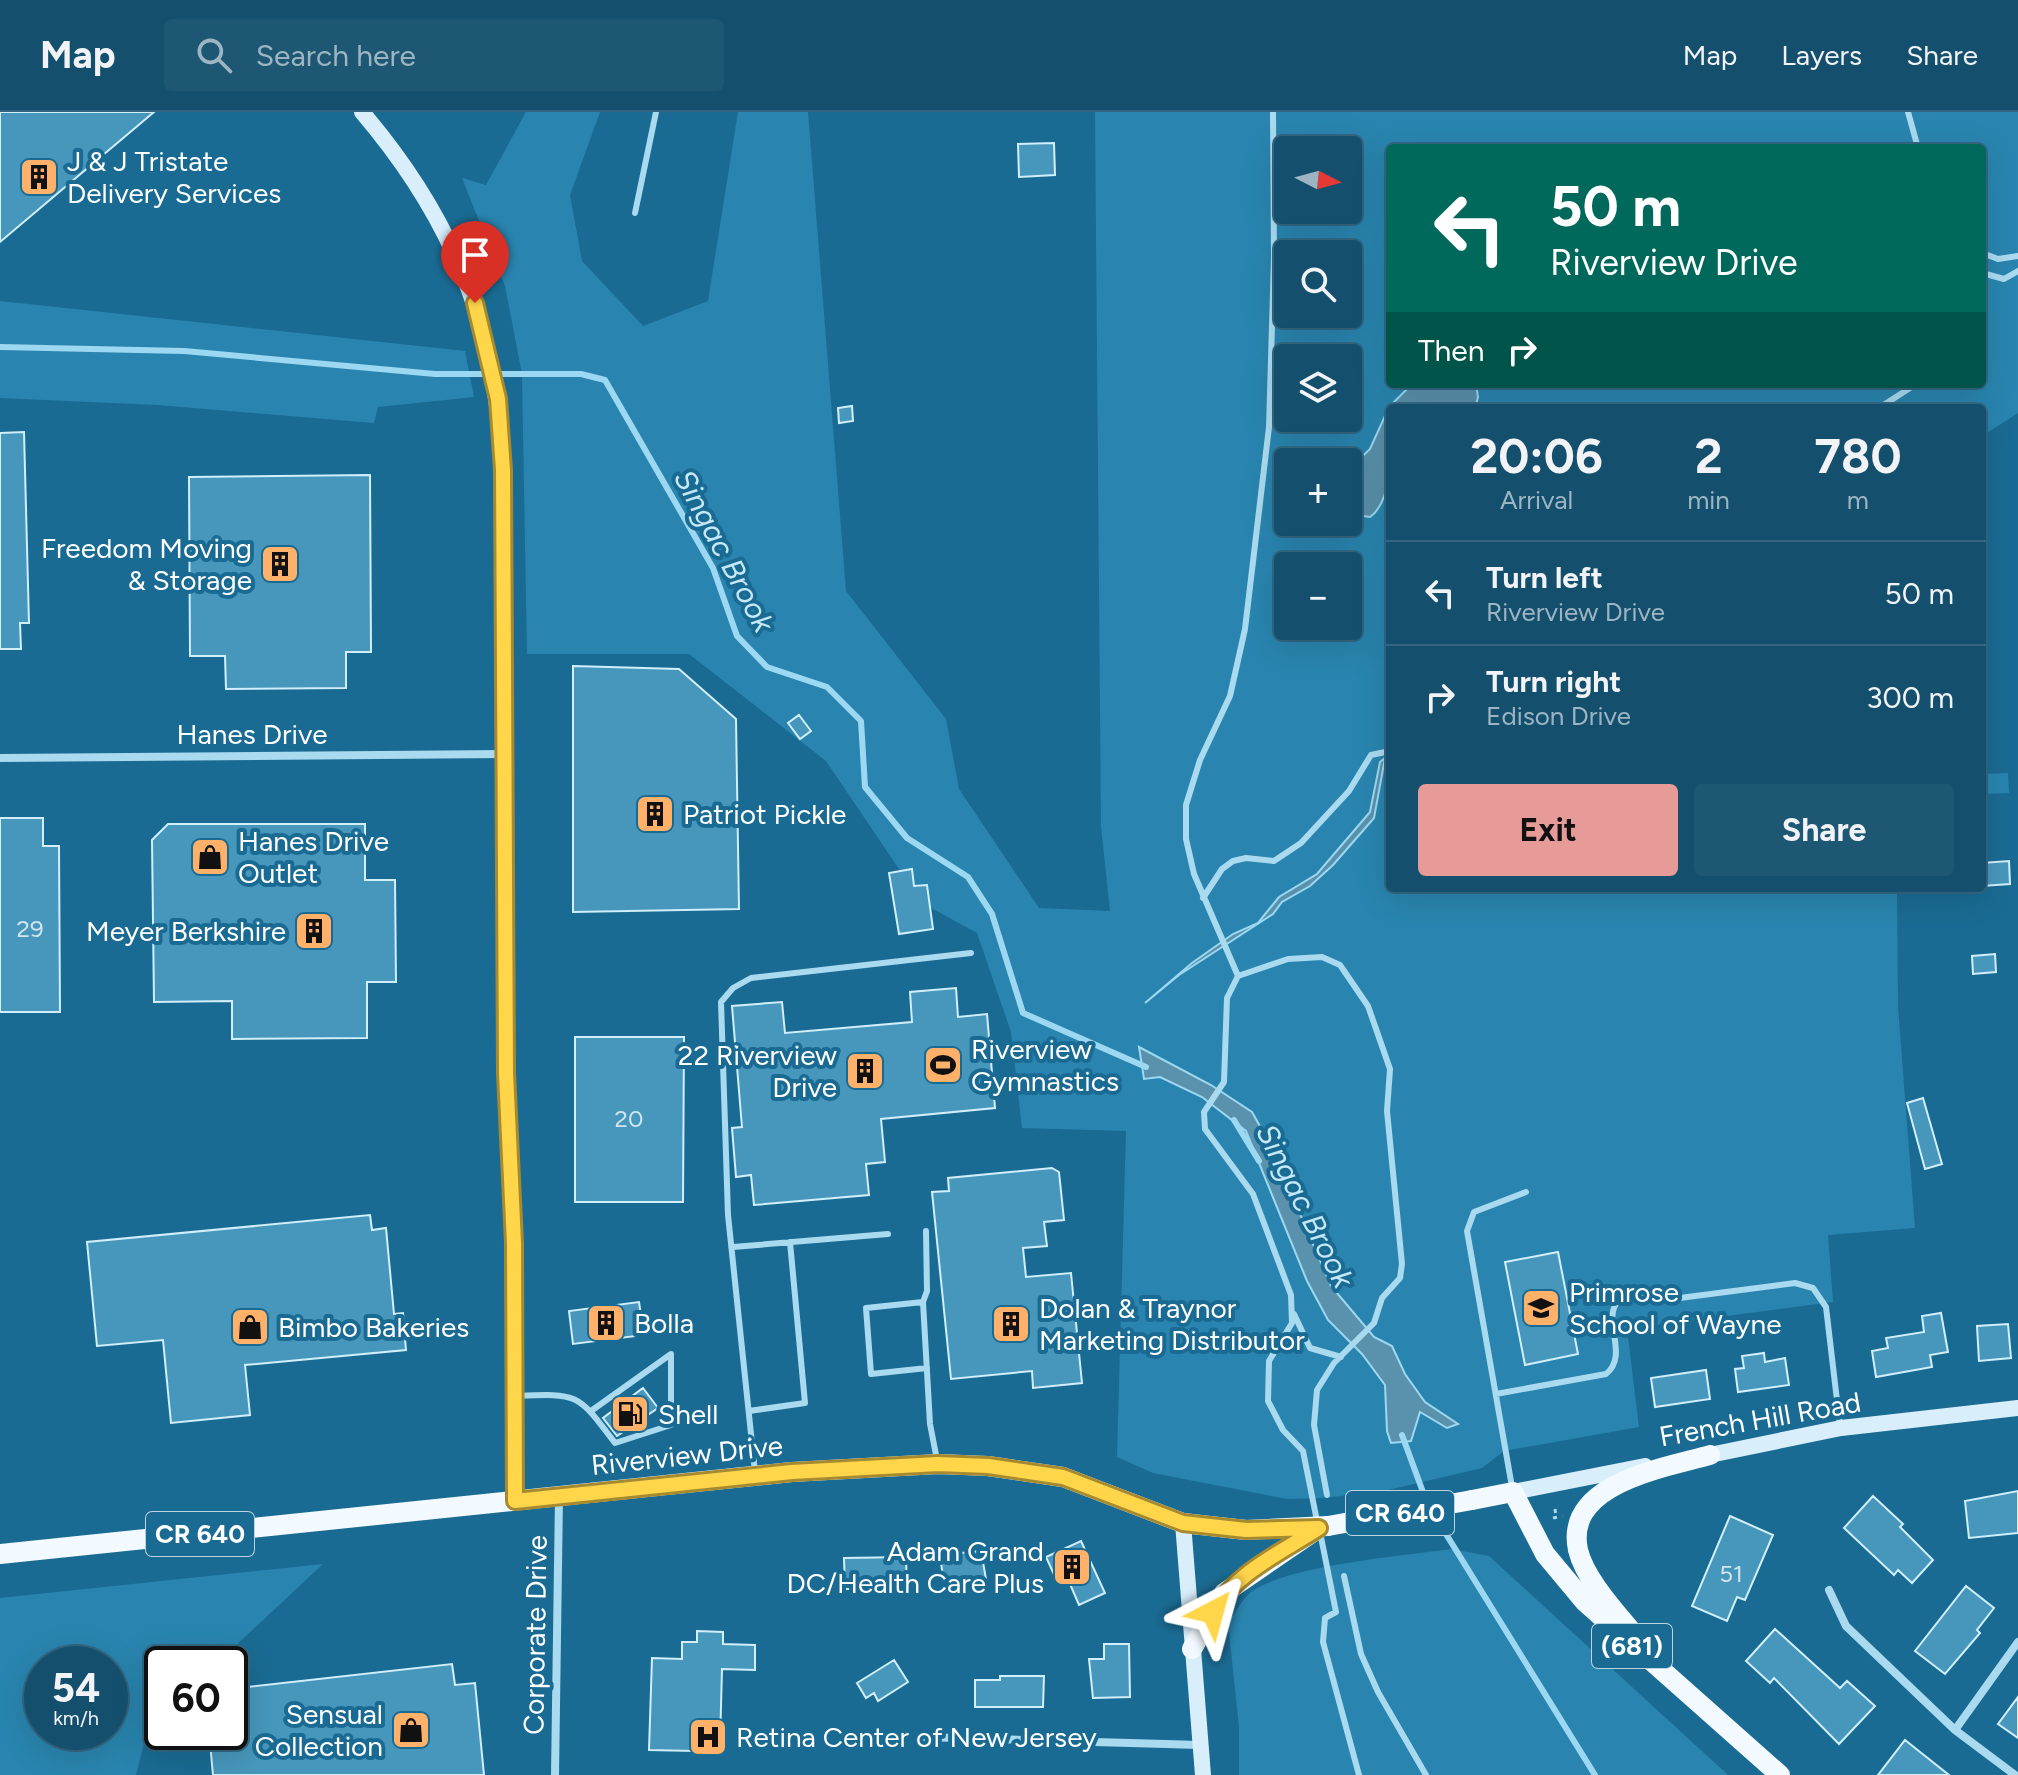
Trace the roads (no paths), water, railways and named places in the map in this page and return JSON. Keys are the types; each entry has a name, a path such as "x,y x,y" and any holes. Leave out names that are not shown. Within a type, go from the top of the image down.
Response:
{"main road":[{"path":"362,112 407,169 442,224 470,286 489,351 498,399 503,470 506,1073 514,1243 515,1501"},
{"name":"French Hill Road","path":"1513,1492 1841,1428 2018,1408"},
{"path":"1683,1690 1640,1643 1590,1573 1578,1549 1577,1533 1585,1509 1603,1492 1655,1471 1710,1455"},
{"name":"Riverview Drive","path":"0,1554 755,1476 938,1464 988,1466 1063,1477 1183,1523 1246,1530 1323,1527 1513,1492"},
{"name":"(681)","path":"1513,1492 1533,1534 1560,1573 1624,1639 1780,1775"},
{"path":"1183,1523 1203,1775"},
{"path":"1192,1649 1224,1593 1323,1527"}],"street":[{"name":"Hanes Drive","path":"0,758 505,754"},
{"name":"Corporate Drive","path":"555,1775 559,1497"},
{"path":"1829,1590 1846,1626 1955,1730 2015,1775"},
{"path":"1955,1730 2018,1642"},
{"path":"922,1737 1200,1745"}],"lane":[{"path":"635,213 656,112"},
{"path":"1273,112 1274,257 1270,414 1245,629 1230,696 1200,760 1186,805 1188,854 1203,898 1231,953 1238,976 1227,998 1224,1082 1207,1105 1205,1129 1253,1194 1291,1295 1294,1314 1310,1348 1341,1357"},
{"path":"1908,112 1917,144"},
{"path":"1986,254 1998,259 2018,256"},
{"path":"1986,274 2004,279 2018,271"},
{"path":"1885,404 1910,388"},
{"path":"1203,898 1222,869 1239,858 1274,861 1290,852 1349,791 1371,755 1386,752"},
{"path":"755,1476 728,1215 721,1002 733,988 751,978 971,953"},
{"path":"1238,976 1288,959 1314,956 1332,960 1354,982 1381,1034 1390,1069 1387,1111 1402,1269 1398,1282 1379,1304 1374,1323 1322,1378 1317,1390 1314,1414 1317,1453 1327,1495"},
{"path":"1513,1492 1467,1231 1474,1212 1526,1192"},
{"path":"926,1231 927,1291 923,1302 930,1424 938,1464"},
{"path":"733,1247 888,1234"},
{"path":"749,1411 805,1403 790,1242"},
{"path":"1496,1394 1606,1374 1614,1367 1616,1347 1612,1313 1621,1298 1662,1300 1795,1283 1820,1294 1826,1307 1841,1428"},
{"path":"923,1302 866,1308 871,1374 927,1368"},
{"path":"1294,1314 1269,1361 1267,1387 1273,1415 1303,1451 1323,1527 1336,1612"},
{"path":"514,1397 567,1394 591,1411 615,1443 671,1425 671,1354 591,1411"},
{"path":"1303,1451 1317,1453"},
{"path":"1344,1576 1361,1654 1378,1692 1426,1775"},
{"path":"1350,1610 1325,1618 1323,1642 1359,1775"}],"waterway":[{"name":"Singac Brook","path":"0,347 184,351 435,374 581,374 605,380 713,568 737,636 767,667 827,687 861,721 865,787 907,838 968,877 992,914 1023,1013 1146,1067"},
{"name":"Singac Brook","path":"1234,1120 1259,1161"},
{"name":"Singac Brook","path":"1402,1435 1427,1503"},
{"name":"Singac Brook","path":"1433,1513 1595,1775"}],"place":[{"name":"J & J Tristate Delivery Services","path":"39,177"},
{"name":"Freedom Moving & Storage","path":"280,564"},
{"name":"Patriot Pickle","path":"655,814"},
{"name":"Hanes Drive Outlet","path":"210,857"},
{"name":"Meyer Berkshire","path":"314,931"},
{"name":"Riverview Gymnastics","path":"943,1065"},
{"name":"22 Riverview Drive","path":"865,1071"},
{"name":"Primrose School of Wayne","path":"1541,1308"},
{"name":"Bolla","path":"606,1323"},
{"name":"Dolan & Traynor Marketing Distributor","path":"1011,1324"},
{"name":"Bimbo Bakeries","path":"250,1327"},
{"name":"Shell","path":"630,1414"},
{"name":"Adam Grand DC/Health Care Plus","path":"1072,1567"},
{"name":"Sensual Collection","path":"411,1730"},
{"name":"Retina Center of New Jersey","path":"708,1737"}]}
